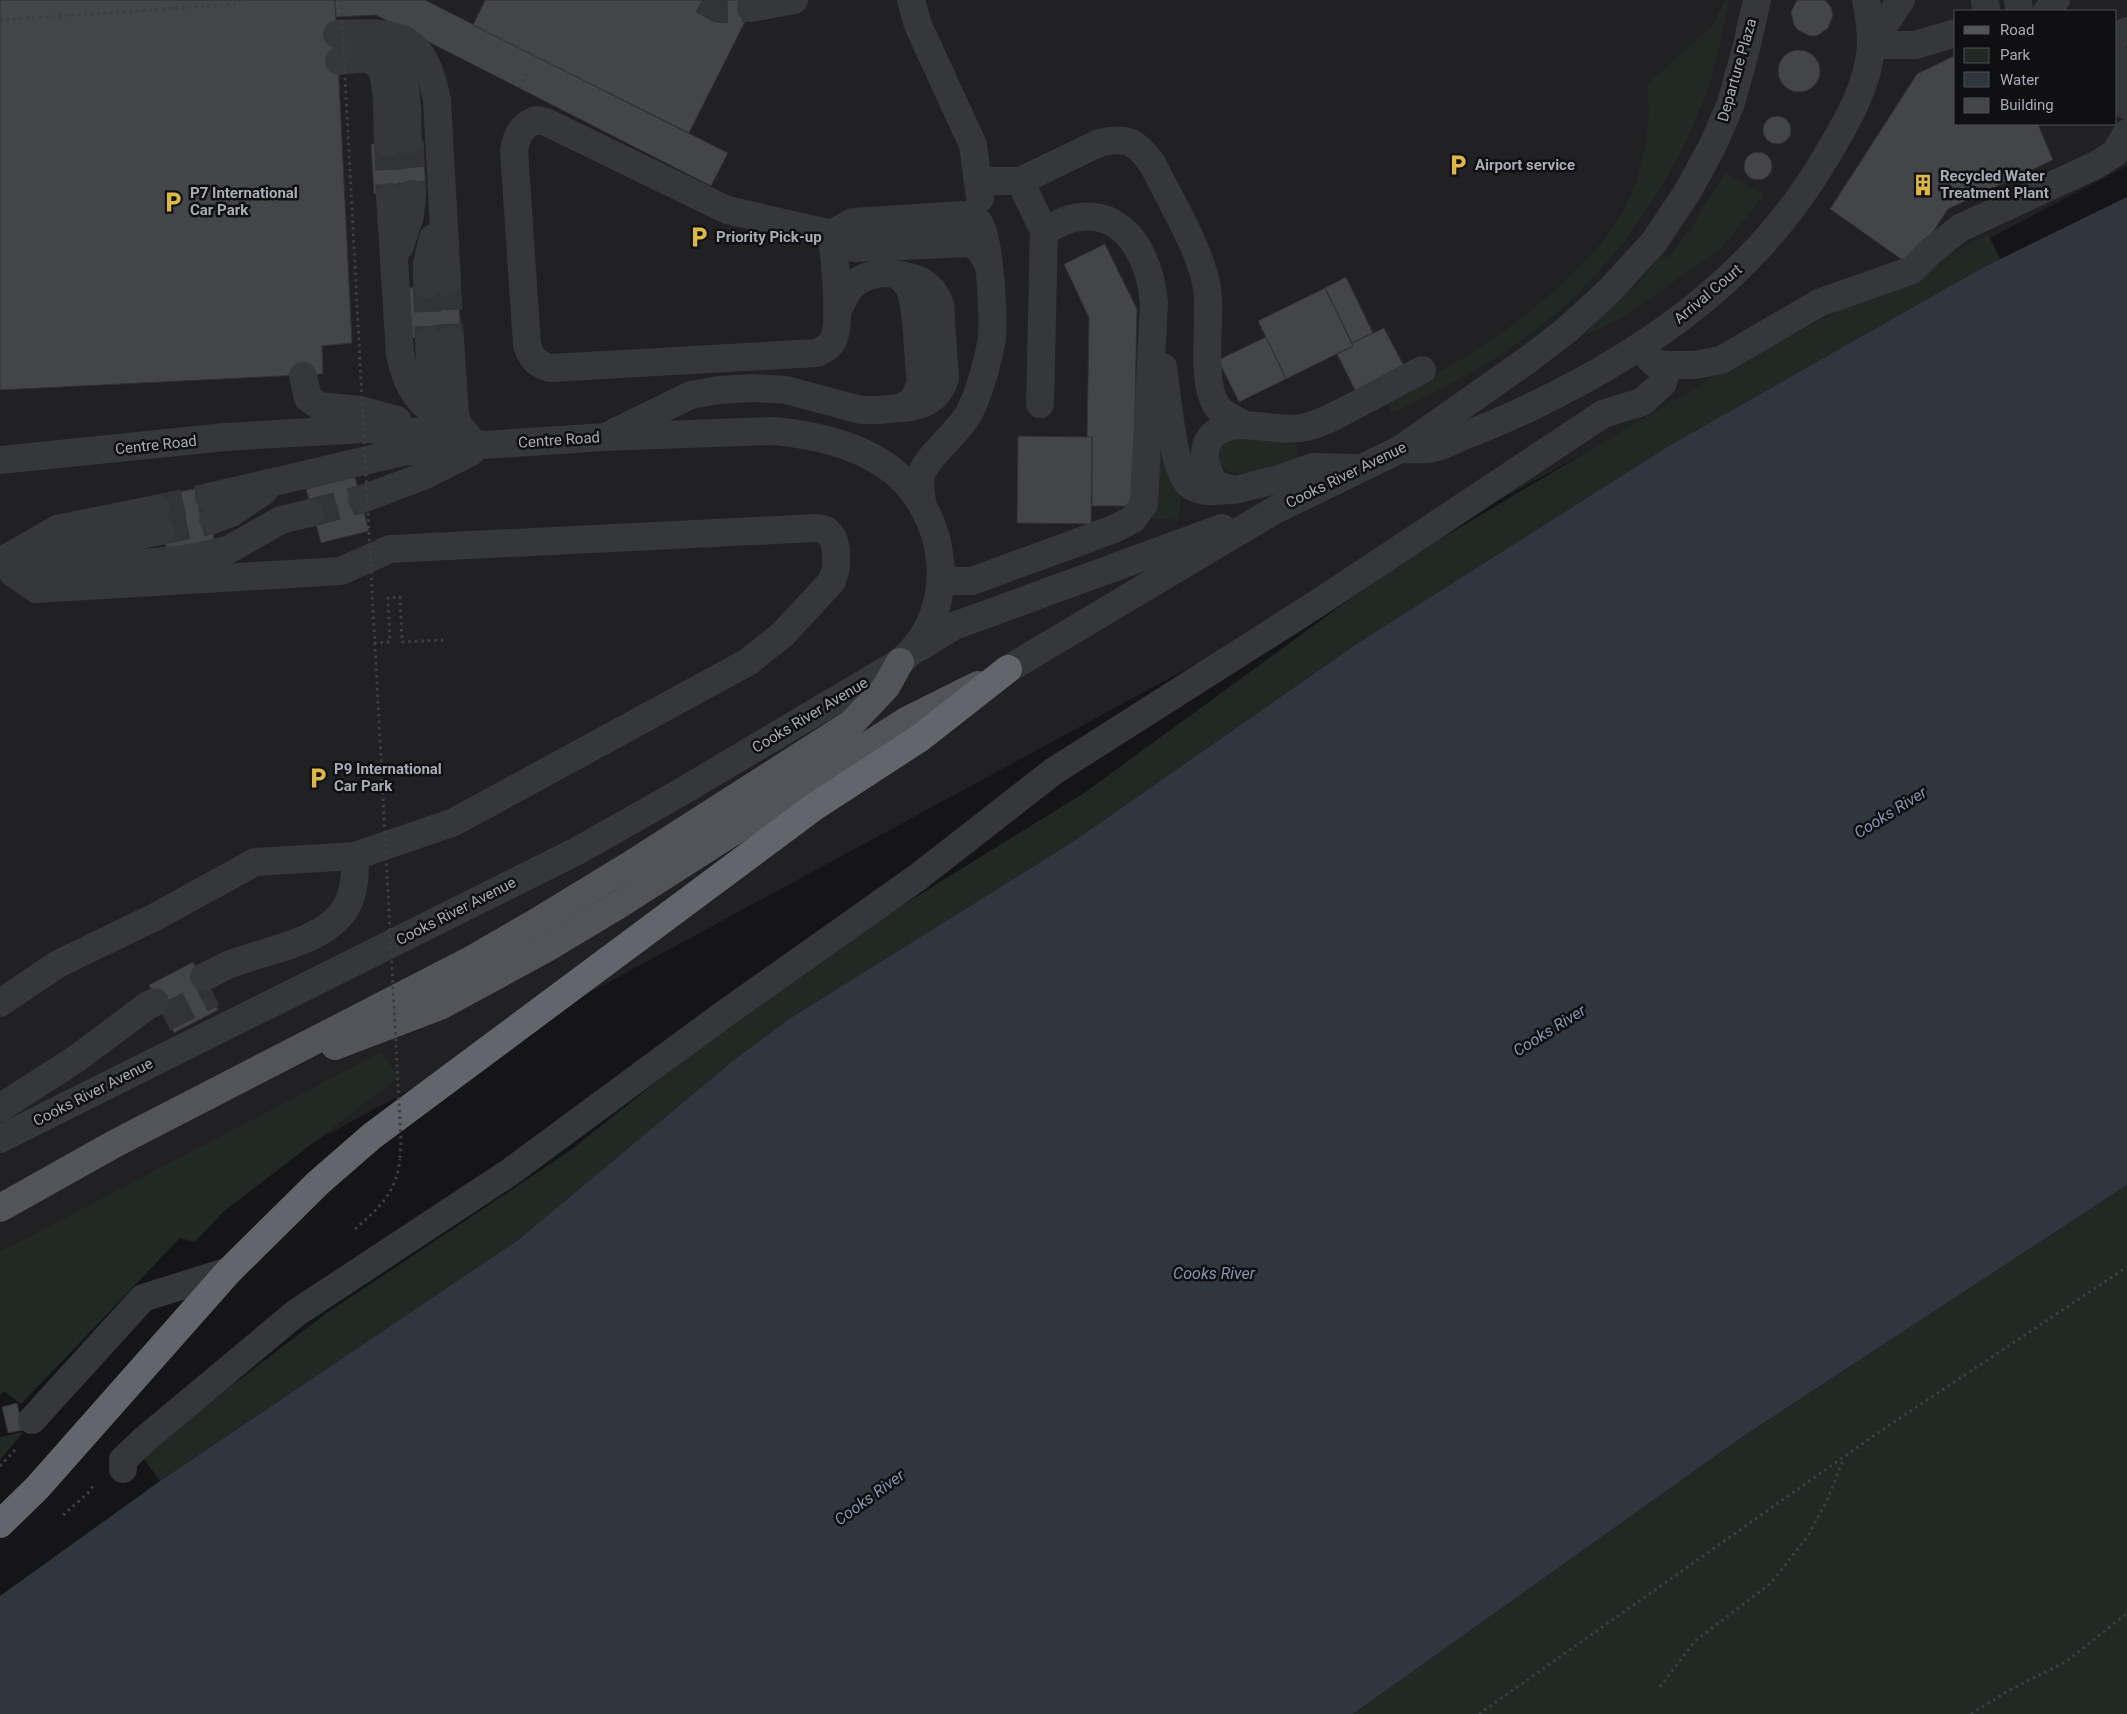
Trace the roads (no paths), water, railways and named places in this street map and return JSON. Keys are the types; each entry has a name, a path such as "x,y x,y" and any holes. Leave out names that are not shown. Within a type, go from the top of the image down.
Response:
{"highway":[{"path":"0,1524 37,1488 229,1271 318,1183 372,1136 814,807 920,738 1008,669"}],"main road":[{"path":"0,1208 116,1143 470,962 627,867 852,723 886,687 906,657"},
{"path":"222,1089 379,1031 440,1006 478,986 620,904 906,721 1008,669"}],"street":[{"path":"751,8 794,0"},
{"path":"911,0 918,25 973,145 993,316 991,342 976,398 969,414 957,432 926,463 921,474 920,486 923,506"},
{"name":"Departure Plaza","path":"1654,242 1688,191 1713,145 1731,103 1757,0"},
{"name":"Arrival Court","path":"1402,449 1432,449 1497,423 1562,392 1640,346 1690,312 1730,279 1768,240 1796,204 1818,172 1852,109 1866,76 1871,45 1866,0"},
{"path":"1871,45 1901,0"},
{"path":"2048,10 2056,0"},
{"path":"398,141 404,83 401,73 389,61 367,59 338,47 374,32 391,34 404,39 426,60 433,78 437,100 442,197 437,283"},
{"path":"1871,45 1915,45 1954,33"},
{"path":"2117,61 2127,106"},
{"path":"832,234 837,326 832,343 817,353 550,368 535,361 527,345 514,150 516,140 525,124 536,120 546,122 727,210 832,234 854,248 965,242 976,246 988,264"},
{"path":"1640,346 1654,363 1695,365 1721,360 1818,303 1912,270 1931,251 1960,228 2096,165 2115,153 2127,133"},
{"path":"978,181 1020,181 1099,143 1111,140 1124,140 1136,144 1153,165 1200,259 1209,305 1208,380 1210,393 1221,411 1245,425"},
{"path":"1020,181 1044,231 1040,404"},
{"path":"401,196 395,273 400,354 408,381 416,397 426,408 469,435"},
{"path":"832,234 852,222 963,215 979,222 985,237"},
{"path":"1044,231 1069,219 1090,216 1102,218 1124,229 1135,243 1152,284 1177,461 1190,485 1201,490 1214,492 1235,490 1279,479 1313,467 1362,468"},
{"name":"Cooks River Avenue","path":"1008,669 1275,510 1402,449 1568,329 1610,290 1654,242"},
{"path":"605,438 691,395 719,390 753,388 786,390 861,410 900,408 910,403 916,395 921,382 914,299 903,280 896,274 869,275 846,291 837,312"},
{"path":"941,581 972,581 1114,529 1136,516 1144,504 1145,497 1154,302"},
{"path":"439,340 455,414 469,435"},
{"path":"123,1469 123,1460 145,1439 296,1313 510,1172 720,1017 918,877 1054,771 1318,603 1603,414 1642,402 1663,383 1667,365"},
{"path":"1235,490 1216,485 1206,468 1205,457 1210,438 1217,432 1233,425 1296,428 1317,424 1422,370"},
{"path":"303,376 308,398 319,406 360,410 385,416 433,433"},
{"name":"Centre Road","path":"0,460 225,437 364,429 469,435 605,438 774,431 833,441 867,454 887,466 904,481 923,506 936,537 940,554 941,581 939,599 934,616 924,636 906,657"},
{"path":"211,509 284,480 469,435"},
{"path":"362,499 422,477 469,435"},
{"name":"Cooks River Avenue","path":"0,1139 577,851 676,795 906,657 954,626 1190,539 1275,510"},
{"path":"3,565 179,560 228,550 281,520 310,513"},
{"path":"3,565 158,520"},
{"path":"0,1003 58,964 157,916 255,862 355,856 454,822 748,662 783,634 832,581 836,568 836,549 833,538 826,530 816,528 390,549 341,571 36,589 3,565"},
{"path":"208,985 238,981 279,950 323,929 336,920 351,896 354,885 355,856"},
{"path":"0,1108 76,1059 147,1006 160,1010"},
{"path":"32,1420 144,1298 229,1271"}],"water":[{"name":"Cooks River","path":"2127,197 2127,1185 1742,1437 1353,1714 0,1714 0,1596 160,1481 518,1240 735,1059 789,1019 1074,841 1355,645 1669,446 1984,267"}],"tunnel":[{"path":"702,0 719,9 751,8"},
{"path":"408,140 412,194"},
{"path":"388,142 390,197"},
{"path":"447,282 450,340"},
{"path":"427,284 429,341"},
{"path":"156,509 209,497"},
{"path":"310,513 362,499"},
{"path":"160,531 213,520"},
{"path":"164,1018 213,993"}],"place":[{"name":"Airport service","path":"1458,165"},
{"name":"Recycled Water Treatment Plant","path":"1923,185"},
{"name":"P7 International Car Park","path":"173,202"},
{"name":"Priority Pick-up","path":"699,237"},
{"name":"P9 International Car Park","path":"318,778"}]}
